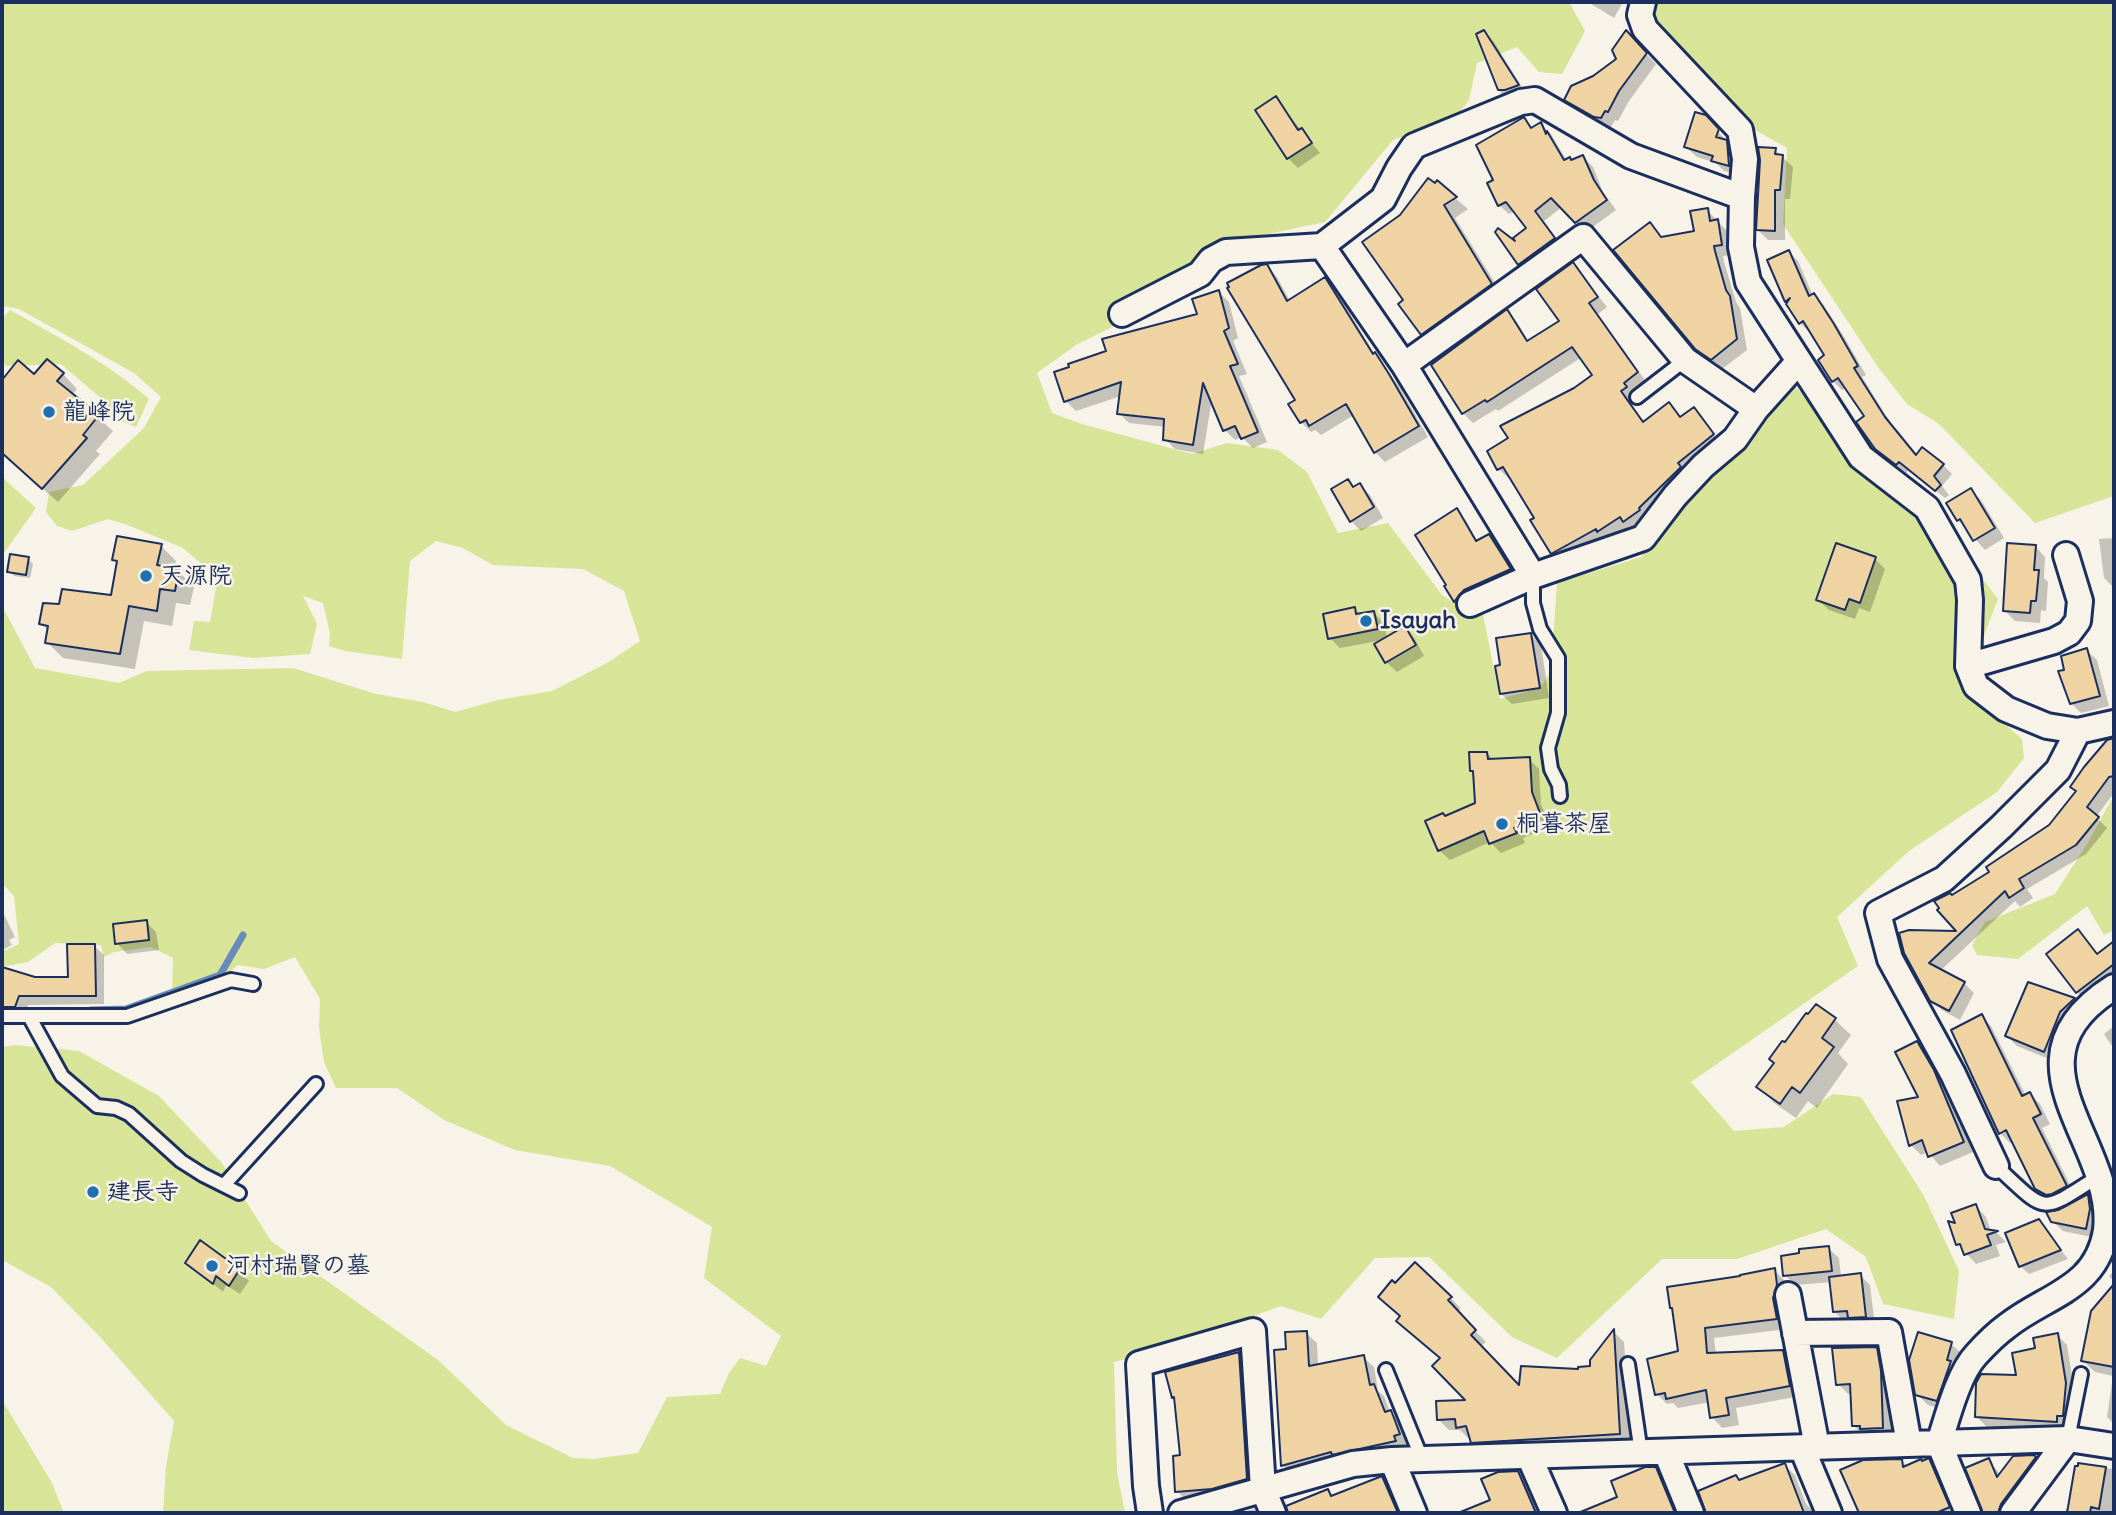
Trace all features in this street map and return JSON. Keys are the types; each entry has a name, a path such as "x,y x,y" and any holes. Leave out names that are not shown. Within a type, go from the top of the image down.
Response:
{"street":[{"path":"1643,2 1640,15 1645,29 1740,130 1745,159 1741,247 1748,282 1861,457 1927,508 1968,580 1968,666 1976,686 2006,709 2047,726 2078,731 2114,723"},
{"path":"1122,314 1200,274 1210,260 1226,252 1322,246 1382,199 1414,146 1521,102 1535,100 1631,156 1742,197"},
{"path":"1404,365 1583,237 1685,359 1756,409"},
{"path":"1322,246 1404,365 1533,576"},
{"path":"1469,604 1533,576 1643,538 1675,496 1703,466 1735,439 1756,409 1799,361"},
{"path":"1968,666 2054,641 2069,633 2078,621 2080,601 2066,555"},
{"path":"1996,1166 1953,1074 1890,959 1878,913 1944,879 2059,770 2078,731"},
{"path":"1968,1513 1939,1443 1955,1394 1973,1358 2007,1326 2060,1295 2088,1272 2102,1250 2106,1205 2099,1176 2077,1124 2061,1068 2070,1031 2094,1000 2114,987"},
{"path":"1788,1295 1810,1447 1829,1513"},
{"path":"1150,1513 1139,1364 1253,1331 1263,1489 1273,1513"},
{"path":"1795,1333 1889,1332 1909,1444"},
{"path":"2013,1513 2068,1439"},
{"path":"1181,1513 1353,1464 1392,1460 2068,1439 2114,1446"},
{"path":"1666,1452 1691,1513"},
{"path":"1529,1456 1555,1513"},
{"path":"1392,1460 1414,1513"}],"lane":[{"path":"1637,397 1685,359"},
{"path":"1533,576 1533,603 1540,629 1558,658 1559,713 1548,748 1550,769 1559,785 1559,796"},
{"path":"2,1016 127,1016 231,980 253,984"},
{"path":"29,1016 62,1076 97,1106 116,1108 129,1114 181,1161 239,1193"},
{"path":"224,1185 316,1084"},
{"path":"1996,1166 2031,1199 2048,1206 2099,1176"},
{"path":"1628,1364 1640,1452"},
{"path":"1386,1370 1422,1459"},
{"path":"2068,1439 2081,1374"}],"green space":[{"path":"2,2 1569,2 1585,31 1562,74 1539,72 1517,47 1477,63 1469,100 1456,117 1393,140 1325,222 1263,235 1200,274 1168,299 1076,345 1037,373 1052,413 1082,424 1192,454 1227,443 1278,450 1307,472 1338,533 1388,523 1442,595 1471,613 1482,610 1500,699 1540,688 1551,671 1557,583 1641,557 1709,472 1794,385 1861,457 1927,508 1998,599 1964,688 2022,739 2024,758 1997,792 1909,851 1837,917 1858,966 1691,1082 1734,1131 1784,1127 1833,1094 1861,1097 1924,1196 1959,1271 1954,1319 1883,1304 1866,1257 1826,1229 1737,1259 1662,1259 1557,1358 1512,1337 1429,1257 1375,1258 1321,1319 1281,1306 1158,1351 1114,1362 1117,1472 1125,1513 163,1513 166,1467 174,1421 100,1337 51,1287 2,1260 2,1047 15,1045 79,1051 159,1096 222,1163 271,1241 438,1360 506,1425 573,1458 593,1459 638,1453 667,1397 720,1394 729,1373 740,1358 766,1366 781,1336 704,1278 712,1227 610,1166 515,1150 444,1120 397,1088 336,1088 324,1062 319,1028 320,999 295,957 264,969 238,965 230,971 172,995 173,958 151,947 114,952 104,957 101,945 55,943 28,962 2,967 2,952 19,944 14,896 2,883 2,606 35,668 119,683 147,671 293,668 376,694 423,702 455,712 498,700 552,691 607,663 640,641 624,591 583,569 493,565 463,548 436,541 410,561 402,659 345,651 329,646 330,634 323,603 303,596 317,624 310,654 253,658 189,650 194,621 210,622 218,576 231,577 204,566 183,548 108,519 72,531 57,526 46,512 49,492 83,485 144,428 161,397 134,373 19,309 2,306"},
{"path":"1651,2 2114,2 2114,496 2035,523 1939,424 1907,404 1878,367 1783,224 1787,148 1746,125 1677,55 1651,16"},
{"path":"10,310 100,362 149,399 136,427 116,419 103,400 61,364 6,366 2,361 2,319"},
{"path":"2,477 36,508 4,553 2,551"},
{"path":"2114,795 2114,930 2104,935 2087,906 2018,959 1977,955 1972,945 1985,922 2055,894"},
{"path":"2,1400 52,1483 64,1513 2,1513"}],"building":[{"path":"1484,30 1519,85 1498,90 1476,34"},
{"path":"1626,30 1647,53 1619,91 1608,112 1605,111 1601,118 1594,117 1564,100 1571,86 1593,76 1616,59 1612,50"},
{"path":"1276,96 1298,130 1302,128 1312,143 1287,159 1255,110"},
{"path":"1695,112 1706,115 1719,129 1716,137 1727,140 1729,166 1711,161 1713,156 1684,147"},
{"path":"1524,117 1531,128 1541,122 1564,160 1583,155 1607,200 1575,223 1551,198 1535,211 1555,238 1518,265 1495,232 1498,228 1515,241 1513,238 1526,228 1506,202 1498,206 1487,183 1493,180 1476,145"},
{"path":"1758,147 1776,148 1775,154 1783,155 1780,190 1775,190 1775,231 1756,230 1760,160"},
{"path":"1428,178 1435,183 1437,180 1457,197 1444,205 1492,284 1421,335 1398,304 1403,300 1362,242 1400,215"},
{"path":"1708,208 1710,221 1718,219 1722,245 1714,246 1730,296 1737,339 1711,360 1695,349 1613,250 1650,222 1661,237 1694,231 1690,211"},
{"path":"1789,250 1809,296 1814,293 1834,324 1858,366 1854,368 1885,417 1916,455 1922,447 1944,464 1934,476 1941,485 1935,491 1899,462 1896,465 1875,449 1856,422 1864,416 1838,378 1832,382 1818,360 1824,355 1803,321 1799,324 1786,304 1790,298 1785,302 1767,260"},
{"path":"1573,262 1598,297 1589,303 1638,372 1624,383 1627,387 1621,391 1643,422 1669,402 1680,417 1694,407 1714,434 1678,463 1681,467 1639,508 1640,510 1623,522 1620,517 1597,532 1596,529 1551,554 1530,520 1534,518 1503,467 1497,470 1487,451 1508,438 1500,426 1574,388 1592,375 1572,347 1487,402 1485,400 1462,414 1431,365 1507,309 1527,341 1559,321 1536,289"},
{"path":"1267,264 1287,301 1325,277 1373,354 1375,352 1389,374 1419,426 1374,453 1346,404 1309,426 1306,420 1300,423 1288,404 1295,400 1227,288 1227,283"},
{"path":"1219,290 1229,328 1224,331 1238,364 1230,366 1258,432 1241,439 1235,426 1223,431 1203,383 1193,445 1163,440 1164,419 1117,414 1121,382 1064,402 1054,372 1069,367 1068,364 1106,351 1102,339 1197,314 1192,299"},
{"name":"龍峰院","path":"47,359 64,373 57,381 99,415 83,435 87,438 42,489 2,453 2,380 18,360 34,374"},
{"path":"1348,479 1353,487 1360,483 1374,507 1350,522 1331,489"},
{"path":"1971,488 1995,528 1973,541 1960,519 1957,521 1946,503"},
{"path":"1457,508 1476,541 1489,534 1511,569 1464,590 1454,602 1415,535"},
{"path":"117,536 162,544 157,565 179,569 175,591 160,589 157,611 129,606 120,654 45,643 48,626 39,624 43,603 59,604 62,589 111,595 117,561 112,560"},
{"path":"1836,543 1876,557 1860,603 1849,599 1845,610 1816,600"},
{"path":"2007,543 2036,545 2034,570 2039,570 2036,601 2031,601 2030,613 2003,611"},
{"path":"10,554 29,557 26,575 7,572"},
{"path":"1355,607 1356,614 1374,611 1378,629 1328,639 1323,614"},
{"path":"1405,626 1416,645 1385,663 1374,644"},
{"path":"1531,633 1540,688 1500,694 1495,666 1500,665 1496,638"},
{"path":"2087,648 2100,696 2070,704 2058,671 2064,670 2061,656"},
{"path":"2114,738 2114,776 2109,777 2087,807 2099,817 2076,845 2019,879 2024,888 2009,898 2005,891 1929,963 1965,982 1949,1011 1930,1001 1904,953 1899,933 1909,930 1956,931 1937,910 1939,908 1934,901 1950,893 1952,895 1989,872 1986,867 2049,825 2076,791 2070,787 2084,767 2107,740"},
{"path":"1469,752 1487,752 1488,759 1530,757 1532,792 1540,813 1531,817 1533,820 1514,828 1517,833 1489,844 1484,831 1438,851 1425,821 1475,803"},
{"path":"147,920 149,940 115,944 113,924"},
{"path":"2078,929 2097,954 2114,941 2114,964 2076,993 2046,954"},
{"path":"67,944 95,944 96,996 19,996 15,1007 2,1007 2,967 35,977 68,977"},
{"path":"2028,982 2075,998 2060,1012 2044,1052 2005,1036"},
{"path":"1816,1004 1836,1018 1822,1038 1834,1047 1800,1093 1792,1087 1780,1104 1756,1087 1774,1063 1769,1059 1782,1041 1785,1042"},
{"path":"1982,1014 2022,1096 2030,1092 2041,1114 2033,1118 2067,1186 2052,1194 2046,1195 2035,1189 2006,1130 1999,1134 1951,1030"},
{"path":"1917,1041 1934,1070 1964,1142 1928,1157 1922,1140 1909,1146 1897,1101 1918,1097 1895,1052"},
{"path":"2088,1194 2090,1209 2086,1229 2051,1222 2046,1212 2058,1210"},
{"path":"1976,1204 1985,1229 1998,1231 1987,1235 1991,1245 1964,1255 1960,1244 1956,1245 1948,1221 1955,1223 1951,1213"},
{"path":"2039,1219 2061,1250 2019,1267 2005,1233"},
{"name":"河村瑞賢の墓","path":"200,1240 240,1269 229,1286 216,1276 213,1284 185,1263"},
{"path":"1829,1246 1832,1271 1783,1276 1781,1256 1799,1253 1799,1249"},
{"path":"1415,1262 1452,1297 1448,1300 1476,1330 1471,1335 1519,1385 1521,1366 1578,1369 1590,1366 1590,1360 1614,1329 1620,1434 1471,1443 1466,1426 1456,1428 1455,1419 1437,1420 1436,1401 1465,1400 1432,1366 1440,1358 1396,1321 1400,1316 1378,1297 1392,1280 1395,1283"},
{"path":"1775,1268 1777,1285 1773,1298 1777,1319 1705,1328 1707,1353 1783,1350 1790,1386 1726,1398 1729,1415 1710,1418 1706,1390 1666,1399 1665,1393 1655,1395 1647,1359 1678,1351 1667,1287"},
{"path":"1861,1273 1866,1317 1848,1318 1847,1311 1833,1312 1829,1277"},
{"path":"2114,1284 2114,1367 2081,1361 2091,1311"},
{"path":"1307,1331 1309,1366 1364,1355 1370,1385 1374,1384 1385,1412 1391,1410 1400,1434 1394,1436 1396,1441 1332,1455 1331,1452 1281,1466 1274,1350 1286,1349 1285,1332"},
{"path":"1918,1332 1952,1342 1947,1360 1951,1361 1937,1401 1915,1395 1909,1360"},
{"path":"2058,1333 2066,1383 2063,1416 2057,1416 2057,1422 1975,1417 1976,1383 1981,1374 2016,1375 2012,1353 2035,1348 2033,1338"},
{"path":"1877,1347 1881,1371 1883,1428 1860,1429 1860,1426 1852,1426 1850,1384 1836,1385 1832,1348"},
{"path":"1239,1352 1247,1479 1212,1489 1175,1492 1173,1456 1180,1455 1174,1397 1172,1398 1165,1372"},
{"path":"2013,1456 2036,1457 2001,1504 1998,1513 1983,1513 1965,1468 1989,1458 1997,1477"},
{"path":"1929,1458 1950,1507 1936,1513 1859,1513 1840,1470 1863,1460 1902,1459 1903,1467"},
{"path":"1785,1463 1804,1513 1706,1513 1698,1491 1736,1475 1739,1480"},
{"path":"2078,1463 2106,1467 2099,1509 2091,1507 2090,1513 2067,1513 2075,1466 2078,1466"},
{"path":"1645,1467 1656,1467 1675,1513 1578,1513 1617,1497 1611,1481"},
{"path":"1518,1471 1536,1513 1458,1513 1490,1500 1481,1479 1498,1472"},
{"path":"1382,1476 1398,1513 1288,1513 1286,1506 1328,1489 1331,1496"}],"waterway":[{"path":"91,1010 126,1009 220,975 243,935"}],"place":[{"name":"龍峰院","path":"49,412"},
{"name":"天源院","path":"146,576"},
{"name":"Isayah","path":"1366,621"},
{"name":"桐暮茶屋","path":"1502,824"},
{"name":"建長寺","path":"93,1192"},
{"name":"河村瑞賢の墓","path":"212,1266"}]}
